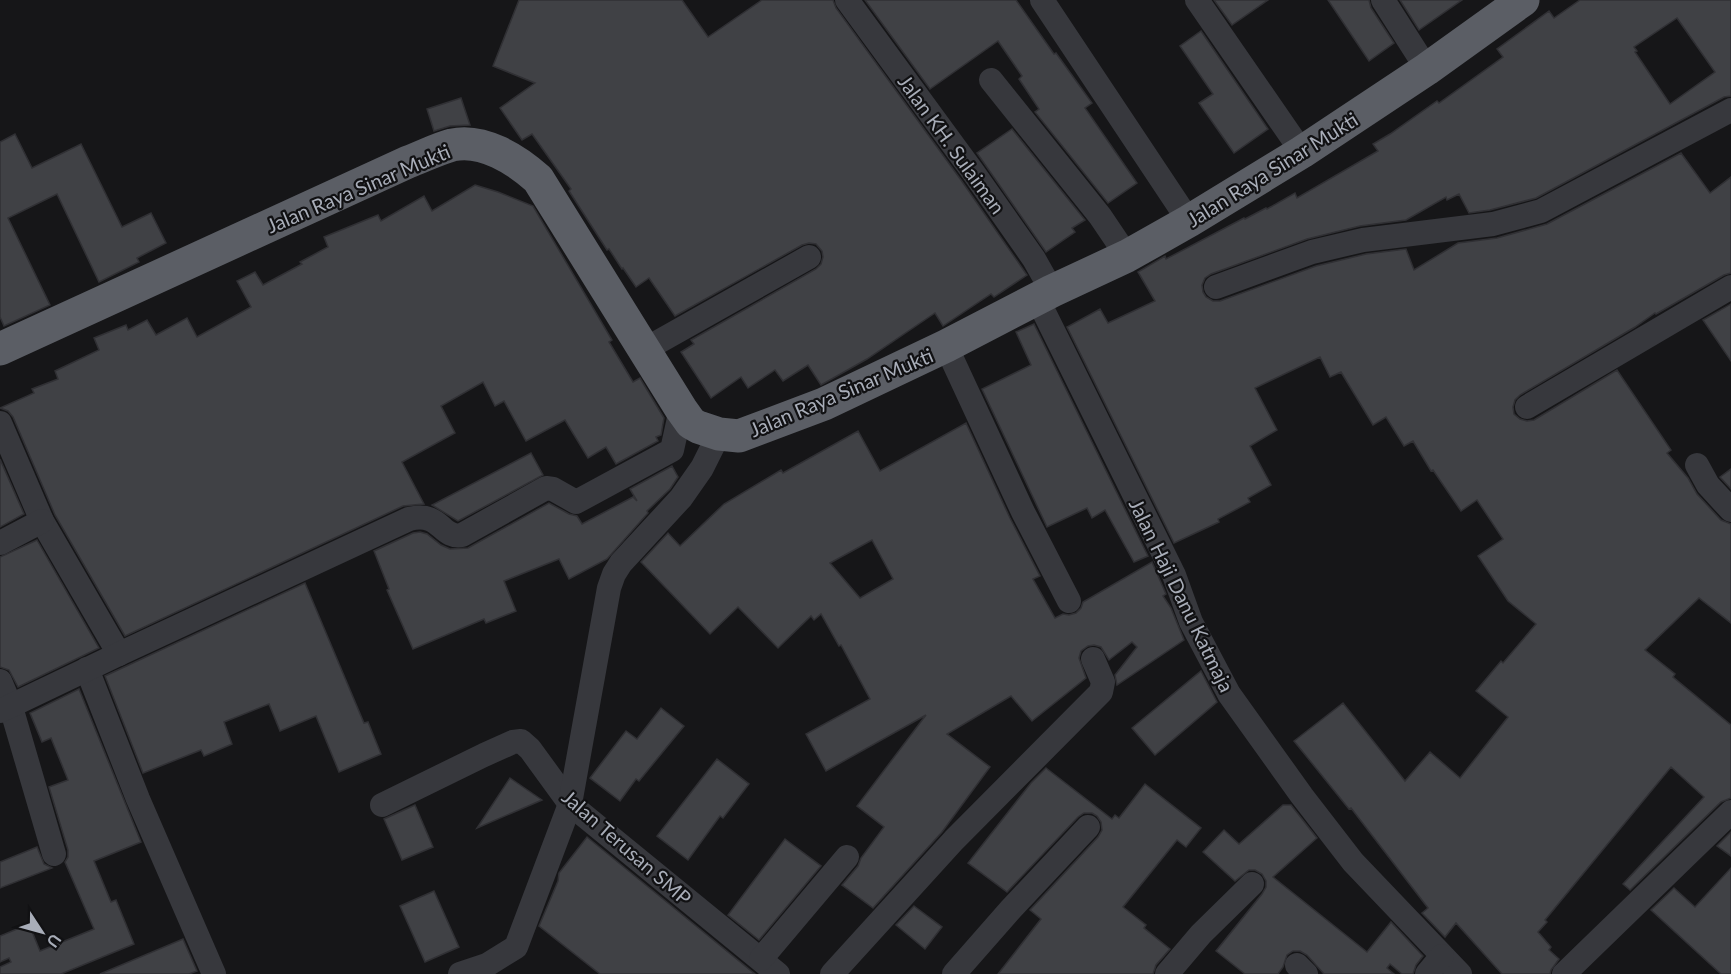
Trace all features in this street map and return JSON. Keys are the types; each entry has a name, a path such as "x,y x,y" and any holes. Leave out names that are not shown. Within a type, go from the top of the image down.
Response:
{"highway":[{"name":"Jalan Raya Sinar Mukti","path":"0,349 408,162 452,145 466,143 498,152 510,158 525,167 538,179 681,410 698,428 719,434 739,436 824,404 1127,256 1302,152 1427,69 1523,0"}],"street":[{"name":"Jalan KH. Sulaiman","path":"847,0 1034,259 1045,295"},
{"path":"1042,0 1189,221"},
{"path":"1197,0 1302,152"},
{"path":"1383,0 1427,69"},
{"path":"991,80 1100,216 1127,256"},
{"path":"1216,287 1312,252 1363,240 1493,224 1541,211 1731,110"},
{"path":"644,350 809,257"},
{"path":"1527,407 1731,287"},
{"name":"Jalan Haji Danu Katmaja","path":"1045,295 1174,575 1191,622 1229,694 1302,796 1434,965 1460,974"},
{"path":"946,346 1023,512 1069,601"},
{"path":"6,709 409,519 421,516 437,522 449,535 455,536 462,535 546,488 554,489 576,502 672,450 681,410"},
{"path":"0,423 42,521 119,654"},
{"path":"460,974 487,965 516,947 570,804 609,588 614,574 621,563 681,498 702,468 719,434"},
{"path":"1697,465 1708,485 1731,510"},
{"path":"0,543 42,521"},
{"path":"832,974 954,840 1101,692 1103,682 1093,659"},
{"path":"87,669 138,799 214,974"},
{"path":"0,681 6,709 54,854"},
{"name":"Jalan Terusan SMP","path":"382,805 484,755 513,742 521,741 570,804 769,967"},
{"path":"1563,974 1731,812"},
{"path":"954,974 1011,909 1089,827"},
{"path":"769,967 847,857"},
{"path":"1167,974 1201,934 1251,884"}],"building":[{"path":"519,0 682,0 708,37 762,0 833,0 836,8 1027,275 994,297 991,294 943,326 935,313 867,359 821,385 808,365 783,381 775,370 748,388 741,377 711,398 681,352 694,344 691,340 816,269 821,264 822,251 816,244 802,245 675,316 649,278 636,287 609,249 607,250 569,191 571,189 532,134 522,140 500,108 535,83 493,66"},
{"path":"865,0 1016,0 1092,103 1085,108 1137,183 1108,203 1035,112 1039,109 1019,79 1022,76 998,41 930,89"},
{"path":"1214,0 1268,0 1232,25"},
{"path":"1328,0 1369,0 1371,8 1394,43 1369,61"},
{"path":"1400,0 1462,0 1419,30"},
{"path":"1580,0 1731,0 1731,96 1724,97 1536,198 1469,213 1459,194 1447,200 1446,197 1406,220 1360,226 1307,239 1211,274 1205,278 1202,285 1206,297 1213,301 1220,301 1316,266 1366,254 1406,249 1414,270 1458,243 1497,238 1547,224 1681,153 1710,193 1731,177 1731,273 1655,313 1520,395 1513,407 1514,414 1520,419 1534,420 1617,370 1671,450 1667,453 1688,478 1697,494 1721,520 1731,524 1731,623 1699,598 1645,650 1675,674 1673,677 1731,725 1731,798 1721,802 1630,890 1623,884 1704,797 1671,767 1545,920 1547,922 1538,932 1551,947 1549,950 1559,959 1550,974 1502,974 1456,923 1445,937 1422,913 1428,908 1351,808 1349,809 1294,741 1343,703 1405,781 1430,752 1460,778 1508,717 1476,691 1536,624 1508,601 1478,556 1503,539 1477,500 1461,511 1433,470 1431,471 1413,441 1404,446 1386,417 1373,425 1341,372 1330,377 1320,357 1255,388 1277,430 1250,446 1271,485 1248,498 1250,502 1218,519 1219,522 1174,543 1067,327 1100,309 1108,323 1155,301 1138,272 1165,256 1166,259 1295,193 1297,198 1378,151 1373,144 1437,101 1439,103 1503,57 1497,49 1549,11 1554,18","holes":["1677,18 1715,72 1670,104 1635,52 1637,51 1634,47"]},
{"path":"1201,31 1268,129 1234,153 1199,103 1213,94 1180,46"},
{"path":"461,98 470,125 450,126 434,131 427,109"},
{"path":"1012,129 1085,220 1072,228 1075,232 1046,252 977,153"},
{"path":"15,134 32,168 81,144 122,227 151,213 166,243 137,258 139,262 99,282 57,194 8,218 50,305 4,326 0,317 0,142"},
{"path":"475,185 533,206 612,340 609,342 633,382 640,378 664,418 661,435 656,437 658,441 616,464 606,447 588,458 565,420 526,441 504,401 495,406 483,382 441,406 455,433 402,462 424,504 403,506 125,636 55,515 13,417 8,411 0,408 34,393 32,389 58,379 55,371 99,350 94,338 126,325 128,330 147,320 156,335 187,318 197,337 251,307 237,281 255,272 263,285 328,247 324,237 378,215 381,221 424,196 432,211"},
{"path":"1731,304 1731,361 1703,320"},
{"path":"1034,324 1148,556 1134,562 1105,510 1092,518 1087,508 1047,527 982,389 1031,365 1016,332"},
{"path":"966,423 1040,576 1033,579 1055,618 1063,614 1076,613 1083,602 1152,562 1166,594 1163,596 1171,608 1184,640 1117,685 1115,675 1137,647 1132,642 1109,660 1101,647 1088,646 1081,651 1079,658 1086,678 1032,721 1011,696 947,734 990,767 942,832 873,908 842,885 858,866 861,858 884,827 857,806 926,715 826,771 806,734 870,699 841,645 839,646 821,614 814,620 811,616 778,648 738,607 710,634 641,562 668,533 680,546 724,504 781,470 783,473 858,431 880,471","holes":["872,540 893,579 860,598 830,563"]},
{"path":"531,453 543,475 458,521 432,505"},
{"path":"0,459 24,514 0,527"},
{"path":"672,466 678,477 670,489 647,511 648,513 607,559 569,579 559,559 504,581 516,611 486,623 484,619 413,649 387,590 389,589 374,551 420,532 450,549 468,548 549,503 577,516 582,524 633,497 637,501 630,489"},
{"path":"1731,469 1731,489 1720,477"},
{"path":"37,540 99,648 18,687 9,670 0,667 0,557"},
{"path":"305,583 364,723 368,722 381,754 339,772 316,716 280,731 269,704 224,722 232,744 204,756 201,750 143,773 105,676"},
{"path":"1201,671 1217,702 1155,755 1132,728"},
{"path":"79,689 141,842 94,861 111,902 116,900 134,944 61,974 0,974 0,967 11,962 9,958 0,962 0,936 29,924 40,951 94,929 65,862 68,850 49,787 68,780 51,738 42,742 30,713"},
{"path":"661,708 684,726 639,781 636,779 620,801 590,778 626,731 637,739"},
{"path":"717,759 749,784 723,818 720,816 688,860 657,836"},
{"path":"1046,768 1112,819 1115,815 1119,818 1145,784 1201,828 1186,847 1177,840 1123,907 1146,925 1144,928 1170,949 1156,965 1153,974 998,974 1041,919 1030,910 1102,830 1097,816 1084,813 1007,892 968,863 1031,783"},
{"path":"510,778 542,800 477,828"},
{"path":"415,805 433,847 402,860 384,819"},
{"path":"1283,805 1291,805 1317,838 1273,877 1367,952 1391,922 1423,956 1413,974 1402,974 1390,964 1387,968 1394,974 1324,974 1307,955 1300,951 1293,951 1287,955 1278,974 1245,974 1216,951 1262,894 1266,881 1262,874 1249,870 1235,881 1203,852 1224,830 1239,844"},
{"path":"1731,832 1731,856 1717,846"},
{"path":"587,837 755,974 600,974 539,926 558,881 559,873"},
{"path":"785,839 821,866 759,940 728,915"},
{"path":"37,847 44,864 52,868 0,888 0,862"},
{"path":"1731,868 1731,974 1721,974 1651,910 1674,888 1695,907"},
{"path":"434,891 459,947 425,962 400,906"},
{"path":"914,906 942,927 925,949 896,925"},
{"path":"183,939 197,971 189,974 100,974"}]}
